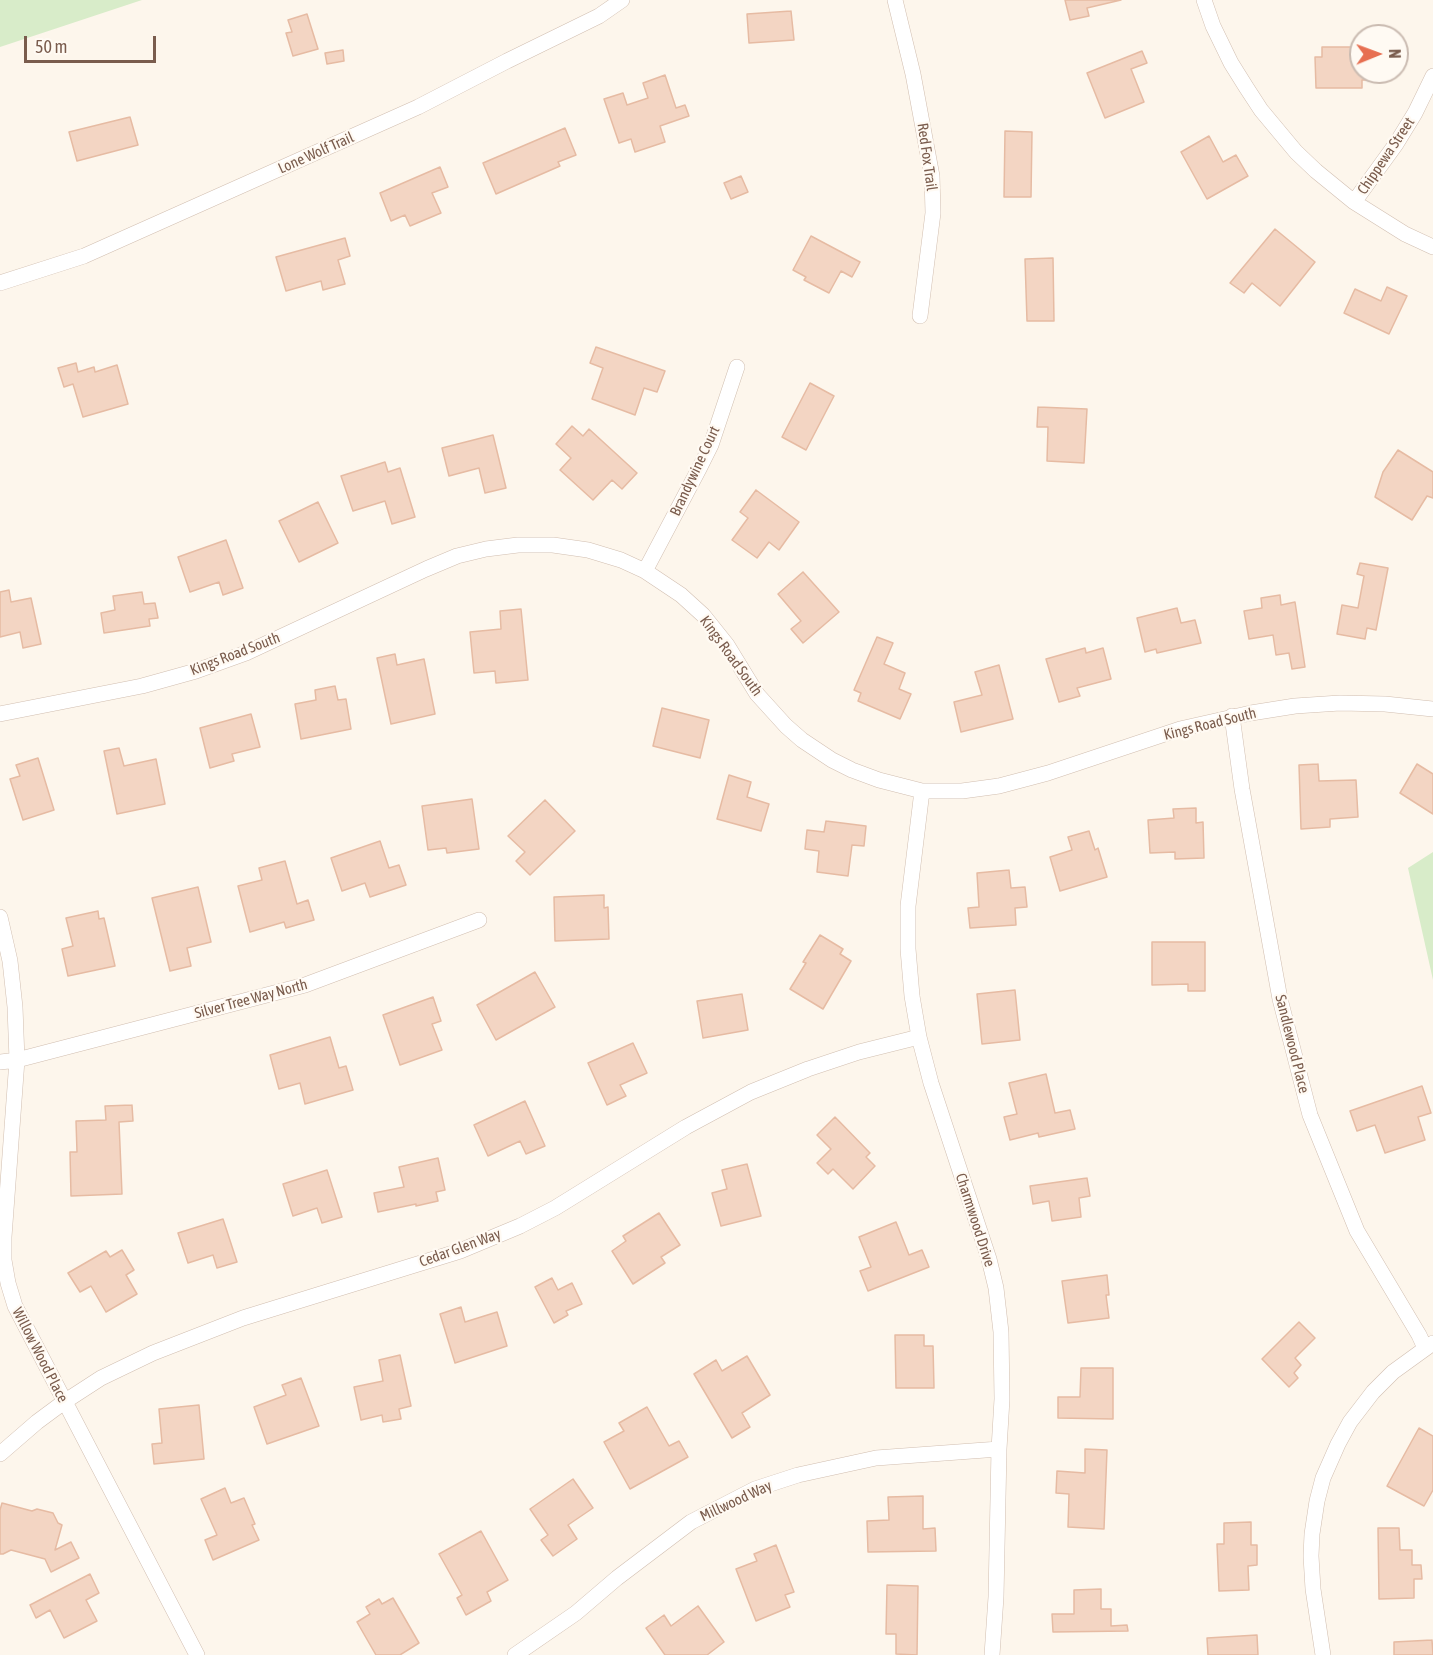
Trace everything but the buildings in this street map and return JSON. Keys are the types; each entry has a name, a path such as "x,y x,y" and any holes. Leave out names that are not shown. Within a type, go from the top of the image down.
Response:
{"street":[{"name":"Lone Wolf Trail","path":"0,283 84,256 418,108 599,16 622,0"},
{"name":"Red Fox Trail","path":"895,0 913,74 932,177 933,213 920,316"},
{"path":"1204,0 1213,26 1231,63 1261,110 1296,152 1354,202 1405,234 1433,247"},
{"name":"Chippewa Street","path":"1354,202 1396,144 1415,113 1433,76"},
{"name":"Brandywine Court","path":"645,571 711,445 737,367"},
{"name":"Kings Road South","path":"0,714 142,686 196,671 246,653 457,556 518,545 552,545 588,550 645,571 681,595 703,615 727,645 757,694 802,740 852,770 879,780 922,791 962,791 999,786 1048,773 1180,729 1232,716 1294,706 1340,703 1384,704 1433,709"},
{"name":"Sandlewood Place","path":"1232,716 1242,789 1280,999 1310,1115 1357,1231 1429,1345"},
{"name":"Charmwood Drive","path":"922,791 908,906 908,949 912,996 919,1037 931,1083 980,1230 996,1288 1001,1332 1002,1388 996,1597 992,1655"},
{"name":"Willow Wood Place","path":"0,917 10,961 17,1060 5,1225 4,1260 8,1283 15,1306 197,1655"},
{"name":"Silver Tree Way North","path":"0,1062 17,1060 305,985 479,920"},
{"name":"Cedar Glen Way","path":"0,1454 64,1402 101,1378 153,1353 243,1318 460,1251 520,1226 555,1208 686,1127 751,1092 858,1052 919,1037"},
{"path":"1323,1655 1313,1589 1311,1556 1317,1501 1323,1478 1346,1429 1373,1392 1393,1372 1429,1345"},
{"name":"Millwood Way","path":"515,1655 576,1614 617,1578 691,1522 755,1489 798,1475 876,1458 999,1449"}],"green space":[{"path":"0,0 142,0 0,47"},
{"path":"1433,852 1433,980 1408,868"}]}
